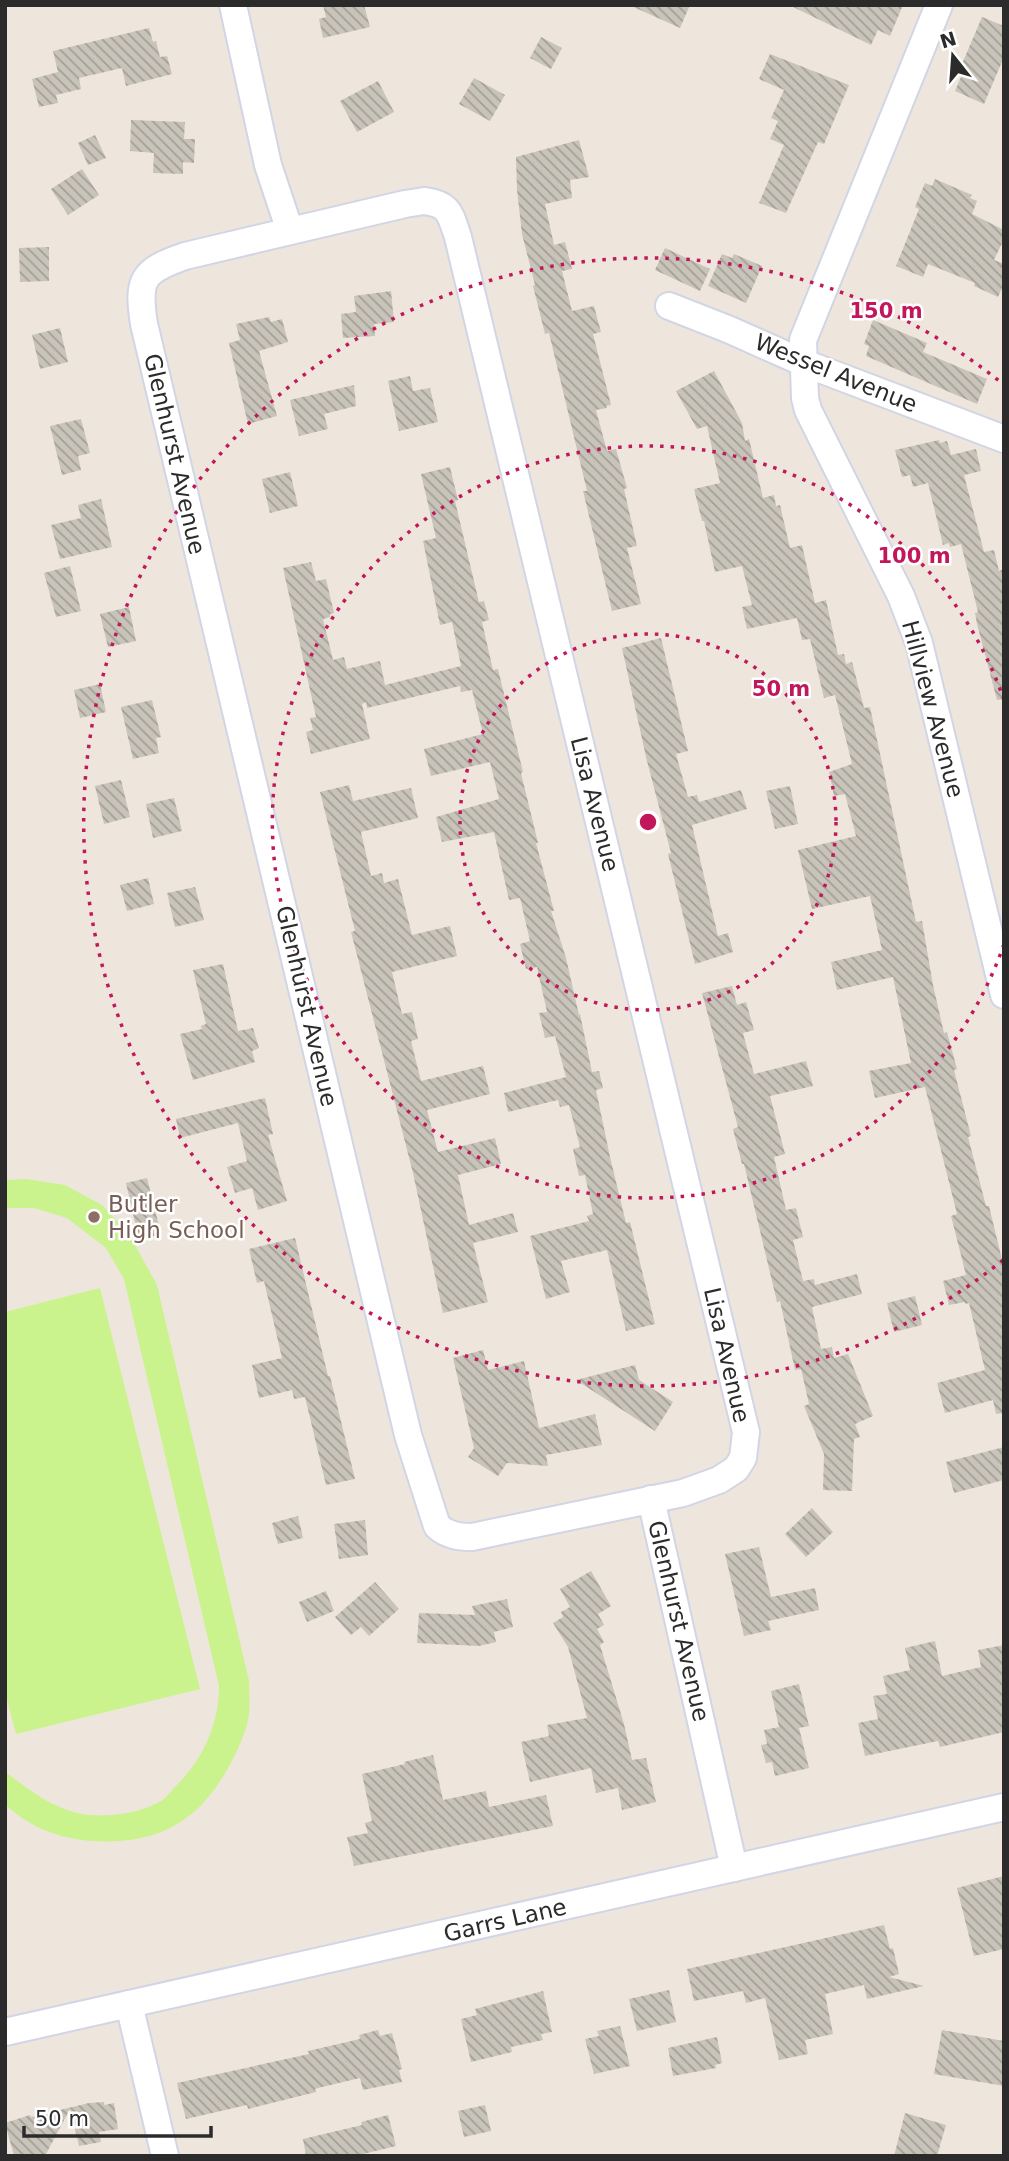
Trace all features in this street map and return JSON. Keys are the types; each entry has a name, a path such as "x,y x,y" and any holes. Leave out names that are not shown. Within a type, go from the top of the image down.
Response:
{"street":[{"path":"233,5 268,165 290,231"},
{"name":"Hillview Avenue","path":"939,5 803,340 805,398 808,410 901,596 919,643 1004,995"},
{"name":"Lisa Avenue","path":"290,231 424,201 440,203 446,207 458,237 746,1432 743,1458 736,1469 683,1493 651,1499"},
{"name":"Glenhurst Avenue","path":"290,231 166,262 149,272 143,281 141,302 150,351 408,1434 437,1526 444,1532 459,1537 472,1537 651,1499 734,1868"},
{"name":"Wessel Avenue","path":"669,306 804,363 1004,439"},
{"name":"Garrs Lane","path":"5,2032 1004,1807"},
{"path":"129,2004 165,2156"}],"green space":[{"path":"26,1179 65,1185 102,1205 129,1234 157,1285 249,1681 249,1714 245,1730 234,1757 216,1787 188,1817 172,1827 135,1839 92,1841 68,1838 34,1825 5,1804 5,1770 40,1797 57,1806 87,1815 120,1814 161,1801 186,1776 208,1740 216,1714 219,1686 124,1279 106,1248 67,1218 34,1208 5,1208 5,1180"},
{"path":"100,1288 200,1689 16,1734 5,1692 5,1312"}],"building":[{"path":"323,5 364,5 370,27 323,38 319,19 326,17"},
{"path":"629,5 690,5 680,28"},
{"path":"789,5 903,5 890,36 878,30 871,45"},
{"path":"982,17 1004,26 1004,57 984,104 955,91 966,65 962,64"},
{"path":"149,28 160,57 167,56 172,74 126,86 122,68 79,78 81,89 56,95 58,103 39,107 32,79 58,72 53,51"},
{"path":"541,37 562,48 551,69 530,58"},
{"path":"770,54 849,85 824,144 818,142 786,213 759,203 784,145 770,139 778,121 771,118 784,90 759,79"},
{"path":"474,78 505,95 490,121 459,104"},
{"path":"378,81 394,112 357,132 340,101"},
{"path":"131,120 185,122 184,139 195,139 194,163 183,162 183,174 153,173 154,153 130,151"},
{"path":"95,135 106,158 88,165 78,143"},
{"path":"579,140 589,177 570,180 572,198 545,204 554,245 565,242 572,269 562,271 572,311 594,306 601,332 593,334 611,405 596,410 607,451 616,449 627,488 624,489 637,546 627,548 641,604 612,611 583,491 587,491 549,333 545,334 533,286 535,285 522,234 517,190 516,157"},
{"path":"82,169 99,195 68,215 51,189"},
{"path":"935,179 972,195 970,198 977,201 972,214 1004,230 1004,239 994,260 1004,264 1004,284 998,297 974,286 975,283 928,264 923,277 896,266 919,209 915,207 925,183 932,186"},
{"path":"49,247 49,281 20,282 19,248"},
{"path":"665,248 710,269 700,291 655,270"},
{"path":"722,254 732,258 734,254 762,266 746,303 708,286"},
{"path":"391,291 394,322 374,324 375,336 343,338 341,314 356,312 354,296"},
{"path":"269,317 271,322 282,319 288,342 259,351 277,416 248,424 229,343 240,340 236,324"},
{"path":"873,320 927,343 923,352 987,379 977,404 866,356 869,346 864,344"},
{"path":"60,328 68,362 40,369 32,335"},
{"path":"714,371 742,423 745,441 749,439 763,498 774,495 776,506 780,505 790,548 802,545 815,603 826,600 838,655 844,654 846,664 852,662 864,708 870,707 916,922 922,921 944,1033 947,1032 957,1069 954,1070 971,1136 968,1137 1004,1268 1004,1413 996,1414 993,1400 945,1413 937,1383 985,1370 969,1303 949,1305 943,1281 966,1275 951,1216 957,1214 925,1087 875,1098 869,1071 911,1063 893,977 837,990 831,962 882,950 870,896 812,909 798,850 856,836 845,794 834,796 829,772 852,764 835,695 824,698 810,639 802,640 797,618 747,629 742,607 752,605 742,566 715,572 694,489 720,483 707,426 697,429 676,391"},
{"path":"410,376 413,391 430,388 438,422 399,431 388,381"},
{"path":"354,385 356,406 324,414 328,429 299,436 290,400"},
{"path":"81,419 90,453 78,456 81,470 62,475 50,426"},
{"path":"939,440 940,443 947,441 951,455 976,449 981,471 964,475 984,552 994,550 999,571 1004,569 1004,699 997,700 977,624 975,613 978,612 961,544 950,547 949,543 943,545 928,483 913,487 910,475 902,477 895,450"},
{"path":"450,467 458,500 455,501 479,602 484,601 489,620 482,622 493,670 498,669 523,772 521,773 536,843 554,911 551,911 566,958 592,1072 599,1071 603,1088 596,1090 610,1157 626,1223 630,1222 655,1324 626,1331 607,1250 561,1261 570,1292 546,1299 530,1236 589,1221 587,1216 593,1214 585,1175 579,1176 573,1149 580,1147 569,1105 560,1107 558,1100 508,1112 504,1093 566,1077 555,1036 545,1038 539,1013 547,1012 537,967 526,969 520,944 530,941 520,898 509,900 494,832 442,842 436,817 499,799 490,762 431,776 424,749 483,734 472,690 461,692 460,686 367,708 366,702 362,704 370,739 311,754 306,732 313,730 310,718 316,717 283,568 311,562 316,581 326,579 334,613 323,619 333,660 344,657 347,669 380,661 385,685 461,666 452,622 440,625 423,541 436,538 421,474"},
{"path":"290,472 298,506 270,513 262,479"},
{"path":"101,499 112,547 60,559 51,525 81,518 78,505"},
{"path":"70,566 81,611 56,617 44,573"},
{"path":"129,607 136,641 108,647 100,614"},
{"path":"661,638 688,751 676,754 688,797 697,795 699,802 741,790 747,809 692,825 718,936 728,933 733,952 695,964 622,648"},
{"path":"100,684 106,712 80,718 74,690"},
{"path":"152,700 161,737 156,738 159,753 133,759 121,707"},
{"path":"121,780 130,817 104,824 95,786"},
{"path":"349,785 353,801 411,788 418,818 361,832 371,876 382,873 384,883 398,879 412,935 450,926 457,956 392,972 402,1014 412,1012 418,1039 411,1041 421,1081 483,1066 490,1094 427,1110 438,1152 495,1138 501,1164 458,1175 469,1225 513,1213 518,1232 473,1243 488,1302 443,1313 413,1173 351,932 355,931 320,792"},
{"path":"790,786 798,824 775,829 766,791"},
{"path":"174,798 182,831 153,838 146,804"},
{"path":"148,878 154,904 127,911 120,885"},
{"path":"195,887 204,920 175,927 167,893"},
{"path":"223,964 238,1031 253,1028 259,1048 252,1051 255,1062 193,1080 180,1034 202,1029 201,1026 206,1024 193,970"},
{"path":"732,986 737,1005 746,1002 754,1030 743,1033 754,1074 806,1061 813,1086 770,1096 785,1154 774,1157 786,1210 796,1208 803,1237 793,1240 803,1281 814,1279 815,1285 857,1274 862,1294 812,1307 821,1349 832,1347 834,1358 848,1354 873,1416 855,1424 860,1437 854,1439 852,1491 823,1490 824,1454 804,1406 809,1404 801,1369 795,1370 780,1301 777,1302 733,1129 738,1127 702,993"},
{"path":"265,1098 273,1134 268,1135 287,1201 258,1210 252,1188 235,1193 227,1167 247,1161 238,1123 180,1138 176,1119"},
{"path":"147,1178 161,1234 139,1240 126,1183"},
{"path":"295,1238 355,1479 326,1485 305,1397 294,1399 292,1390 259,1398 252,1365 282,1358 264,1281 257,1283 249,1249"},
{"path":"915,1296 922,1325 894,1332 887,1303"},
{"path":"483,1350 488,1370 524,1361 539,1428 595,1414 602,1445 546,1455 548,1466 507,1463 498,1476 468,1457 474,1448 453,1358"},
{"path":"635,1365 639,1380 673,1402 655,1431 576,1380"},
{"path":"1004,1447 1004,1480 954,1493 946,1462"},
{"path":"812,1508 833,1532 806,1557 785,1534"},
{"path":"298,1516 303,1538 278,1544 272,1523"},
{"path":"365,1520 368,1555 339,1559 334,1524"},
{"path":"759,1547 771,1597 815,1588 819,1610 768,1621 771,1630 744,1636 725,1554"},
{"path":"591,1571 611,1606 598,1614 604,1625 597,1629 604,1642 600,1645 632,1760 646,1758 656,1802 622,1810 618,1788 596,1793 591,1768 530,1782 521,1742 549,1736 547,1725 587,1718 568,1647 553,1623 563,1617 561,1612 570,1607 560,1589"},
{"path":"375,1582 399,1609 369,1636 361,1627 351,1635 335,1617"},
{"path":"326,1591 334,1611 307,1622 299,1602"},
{"path":"507,1599 513,1627 494,1632 496,1642 479,1646 417,1643 419,1613 475,1615 472,1606"},
{"path":"935,1641 942,1676 981,1667 978,1650 1004,1645 1004,1732 940,1747 938,1741 865,1756 858,1723 878,1719 873,1696 887,1694 883,1676 910,1670 905,1648"},
{"path":"799,1684 809,1726 799,1728 809,1768 775,1776 772,1762 766,1763 761,1745 767,1744 764,1730 779,1727 771,1691"},
{"path":"433,1755 443,1800 486,1791 489,1807 546,1795 553,1826 354,1866 347,1837 368,1833 365,1823 372,1821 362,1774"},
{"path":"1004,1876 1004,1949 974,1956 957,1888"},
{"path":"884,1925 899,1974 889,1977 924,1986 867,1999 864,1985 825,1994 833,2034 805,2040 808,2054 779,2060 765,1998 746,2003 743,1991 694,2001 687,1969"},
{"path":"669,1990 676,2022 637,2031 629,1999"},
{"path":"543,1991 552,2032 541,2034 543,2040 511,2047 512,2052 471,2062 461,2019 477,2015 475,2009"},
{"path":"620,2026 630,2066 594,2074 585,2039 599,2036 597,2031"},
{"path":"378,2030 380,2036 392,2033 402,2069 399,2070 402,2082 363,2090 360,2078 248,2109 247,2105 186,2119 177,2083 309,2054 308,2051 360,2039 359,2035"},
{"path":"942,2030 1004,2041 1004,2086 934,2074"},
{"path":"717,2037 722,2063 715,2065 716,2068 673,2076 668,2048"},
{"path":"104,2102 104,2105 114,2103 118,2129 99,2132 101,2142 79,2146 70,2109 46,2154 14,2156 5,2123 30,2115 31,2117"},
{"path":"485,2105 491,2131 464,2137 458,2111"},
{"path":"905,2113 946,2125 937,2156 894,2156"},
{"path":"388,2115 396,2146 355,2156 306,2156 303,2139 362,2125 361,2122"}],"place":[{"name":"Butler High School","path":"94,1217"}]}
